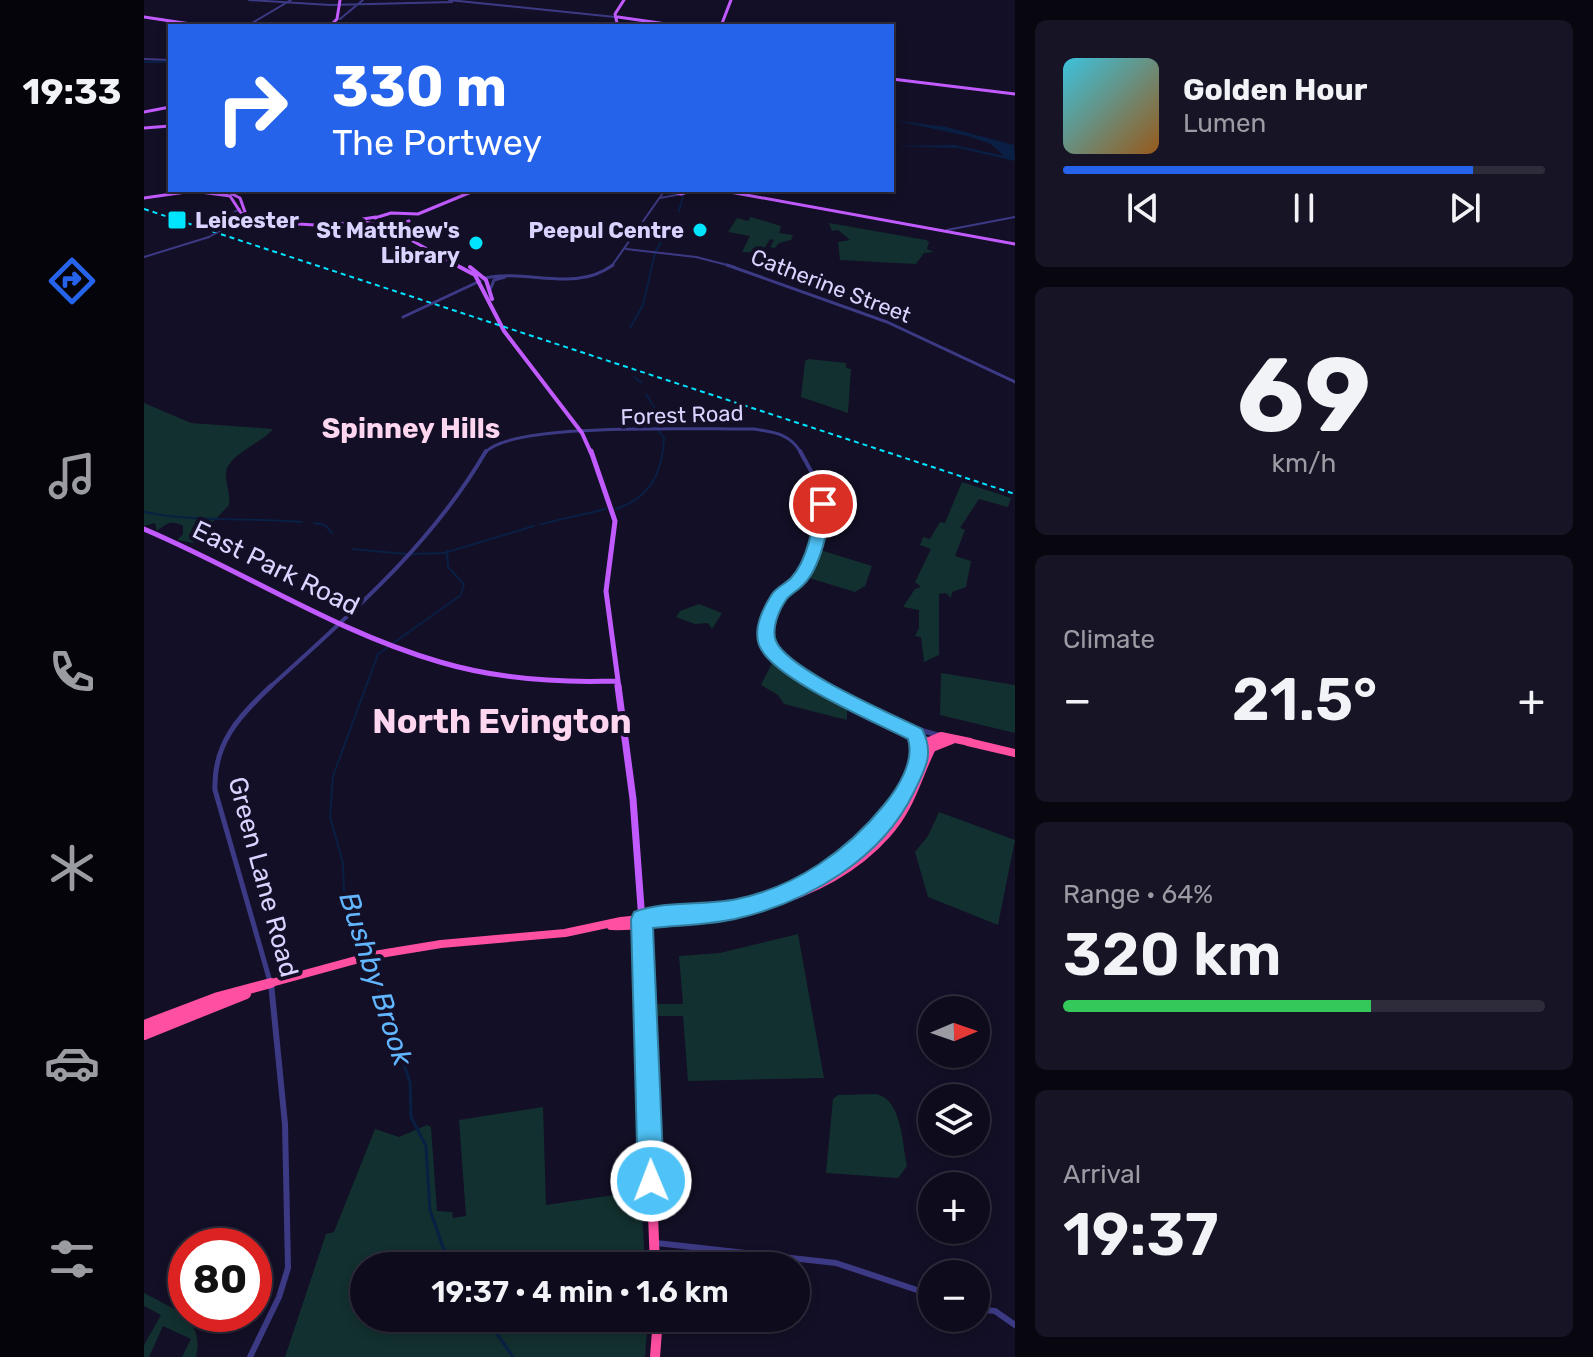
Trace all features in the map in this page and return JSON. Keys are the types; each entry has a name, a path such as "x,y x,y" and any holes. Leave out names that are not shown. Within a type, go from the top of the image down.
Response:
{"highway":[{"path":"146,1030 271,983 374,955 441,944 738,909 779,896 845,859 873,834 899,800 925,742 941,736 1015,753"},
{"path":"642,922 712,920 782,902 822,883 877,844 909,805 925,742"},
{"path":"925,742 970,742"},
{"path":"642,922 654,1252"},
{"path":"655,1357 657,1332"}],"main road":[{"path":"624,0 616,18 662,24"},
{"path":"722,24 731,0"},
{"path":"334,24 340,17 342,3"},
{"path":"144,17 191,24"},
{"path":"894,80 1015,94"},
{"path":"894,80 1015,94"},
{"path":"907,80 918,82"},
{"path":"144,112 168,107"},
{"path":"144,128 168,126"},
{"path":"144,198 179,192"},
{"path":"144,198 180,192"},
{"path":"194,192 230,196 249,217 270,223 375,224 389,228 465,268 483,282 498,322 582,433 597,465 618,526 606,591 636,826 642,922"},
{"path":"217,192 236,195 240,209 261,219 297,223 432,209 471,192"},
{"path":"389,228 478,192"},
{"path":"674,192 688,192"},
{"path":"730,192 943,229"},
{"path":"737,192 1015,244"},
{"path":"402,214 408,222"},
{"path":"375,224 376,217"},
{"path":"408,222 404,232 472,268 490,291 498,322"},
{"path":"415,239 422,246"},
{"path":"432,248 439,254"},
{"path":"472,286 483,282"},
{"name":"East Park Road","path":"144,529 190,547 388,644 426,658 487,672 561,681 616,681"}],"street":[{"path":"249,0 330,5 453,1 588,12 616,18"},
{"path":"250,24 291,0"},
{"path":"340,17 360,2"},
{"path":"144,59 168,60"},
{"path":"472,268 492,276 523,275 561,280 589,277 609,269 626,249 656,200 665,192"},
{"path":"656,200 681,194"},
{"path":"144,257 209,237 227,227 231,214 240,209"},
{"path":"943,229 1015,217"},
{"name":"Catherine Street","path":"626,249 723,263 862,313 1015,382"},
{"path":"483,282 523,275"},
{"path":"490,291 494,280 523,275"},
{"path":"483,282 492,276"},
{"path":"403,317 472,286"},
{"path":"557,432 572,429 574,423"},
{"name":"Forest Road","path":"490,446 513,436 557,432 758,429 782,433 803,453 821,493 824,513 818,539 800,579 780,595 771,612 766,630 768,645 797,673 898,724"},
{"name":"Green Lane Road","path":"250,1357 285,1280 288,1255 287,1167 271,983 218,802 214,767 239,716 412,554 451,508 490,446"},
{"path":"898,724 941,736"},
{"path":"898,724 925,742"},
{"path":"653,1242 836,1263 918,1290"},
{"path":"990,1310 1015,1325"}],"green space":[{"path":"751,217 781,226 779,233 793,235 791,240 779,243 775,248 770,247 774,240 770,239 762,253 742,252 750,236 728,232 737,218 748,221"},
{"path":"829,223 926,240 929,242 927,249 934,252 924,253 916,264 840,260 838,242 850,240 838,230 832,231"},
{"path":"805,361 846,363 846,368 851,369 848,413 801,397"},
{"path":"144,403 191,423 273,429 228,466 229,505 193,543 177,540 183,534 183,526 179,524 170,523 157,531 155,523 144,526"},
{"path":"962,482 1011,498 1008,507 979,499 960,528 965,530 955,556 971,561 966,587 952,592 951,598 946,593 939,594 939,655 924,662 921,637 915,636 919,628 919,610 903,607 915,589 921,587 915,582 931,549 920,545 923,537 930,539 940,522 945,523"},
{"path":"817,549 872,566 865,586 855,592 806,577"},
{"path":"699,604 722,613 712,629 708,623 695,624 676,617 680,611"},
{"path":"773,661 847,703 847,720 784,704 778,695 761,685"},
{"path":"941,673 1015,685 1015,733 940,715"},
{"path":"939,812 1015,840 998,925 928,897 915,852 928,836"},
{"path":"798,934 824,1078 688,1081 683,1016 651,1016 651,1004 683,1004 679,956 720,953"},
{"path":"876,1094 885,1098 896,1113 907,1166 898,1178 826,1173 833,1099 838,1095"},
{"path":"543,1107 546,1205 641,1191 644,1252 350,1252 350,1332 647,1332 645,1357 285,1357 326,1234 334,1232 375,1129 399,1137 427,1125 431,1127 437,1211 452,1212 453,1218 466,1216 459,1120"},
{"path":"144,1293 168,1306 168,1328 163,1326 149,1357 144,1357 144,1345 161,1315 144,1306"},
{"path":"176,1332 196,1333 196,1357 182,1357 191,1339"}],"water":[{"path":"894,120 946,127 1014,145 1015,161 958,148 894,146 954,145 1004,156 991,144"}],"waterway":[{"path":"144,62 168,62"},
{"path":"679,211 683,196"},
{"path":"630,328 643,305 655,253 672,223"},
{"path":"634,377 641,382"},
{"path":"646,394 652,404"},
{"path":"616,509 638,498 657,473 664,438 656,427 654,406"},
{"path":"541,524 606,509"},
{"path":"144,512 183,518 302,522"},
{"path":"314,523 325,525 332,533"},
{"path":"447,552 534,526"},
{"path":"352,549 406,554"},
{"name":"Bushby Brook","path":"366,952 344,893 343,863 330,817 333,776 378,654 461,595 464,584 448,567 447,552"},
{"path":"412,554 447,552"},
{"name":"Bushby Brook","path":"368,958 377,985"},
{"name":"Bushby Brook","path":"376,983 410,1082 411,1117 426,1146 430,1210 445,1252"},
{"name":"Bushby Brook","path":"496,1332 513,1357"}],"railway":[{"path":"144,209 1015,494"}],"place":[{"name":"Leicester","path":"177,220"},
{"name":"Peepul Centre","path":"700,230"},
{"name":"St Matthew's Library","path":"476,243"}],"district":[{"name":"Spinney Hills","path":"411,428"},
{"name":"North Evington","path":"502,721"}],"route":[{"path":"651,1181 642,919 738,909 794,890 845,859 873,834 899,800 919,760 921,751 916,735 787,667 768,645 766,630 771,612 780,595 800,579 822,527 823,504"}]}
